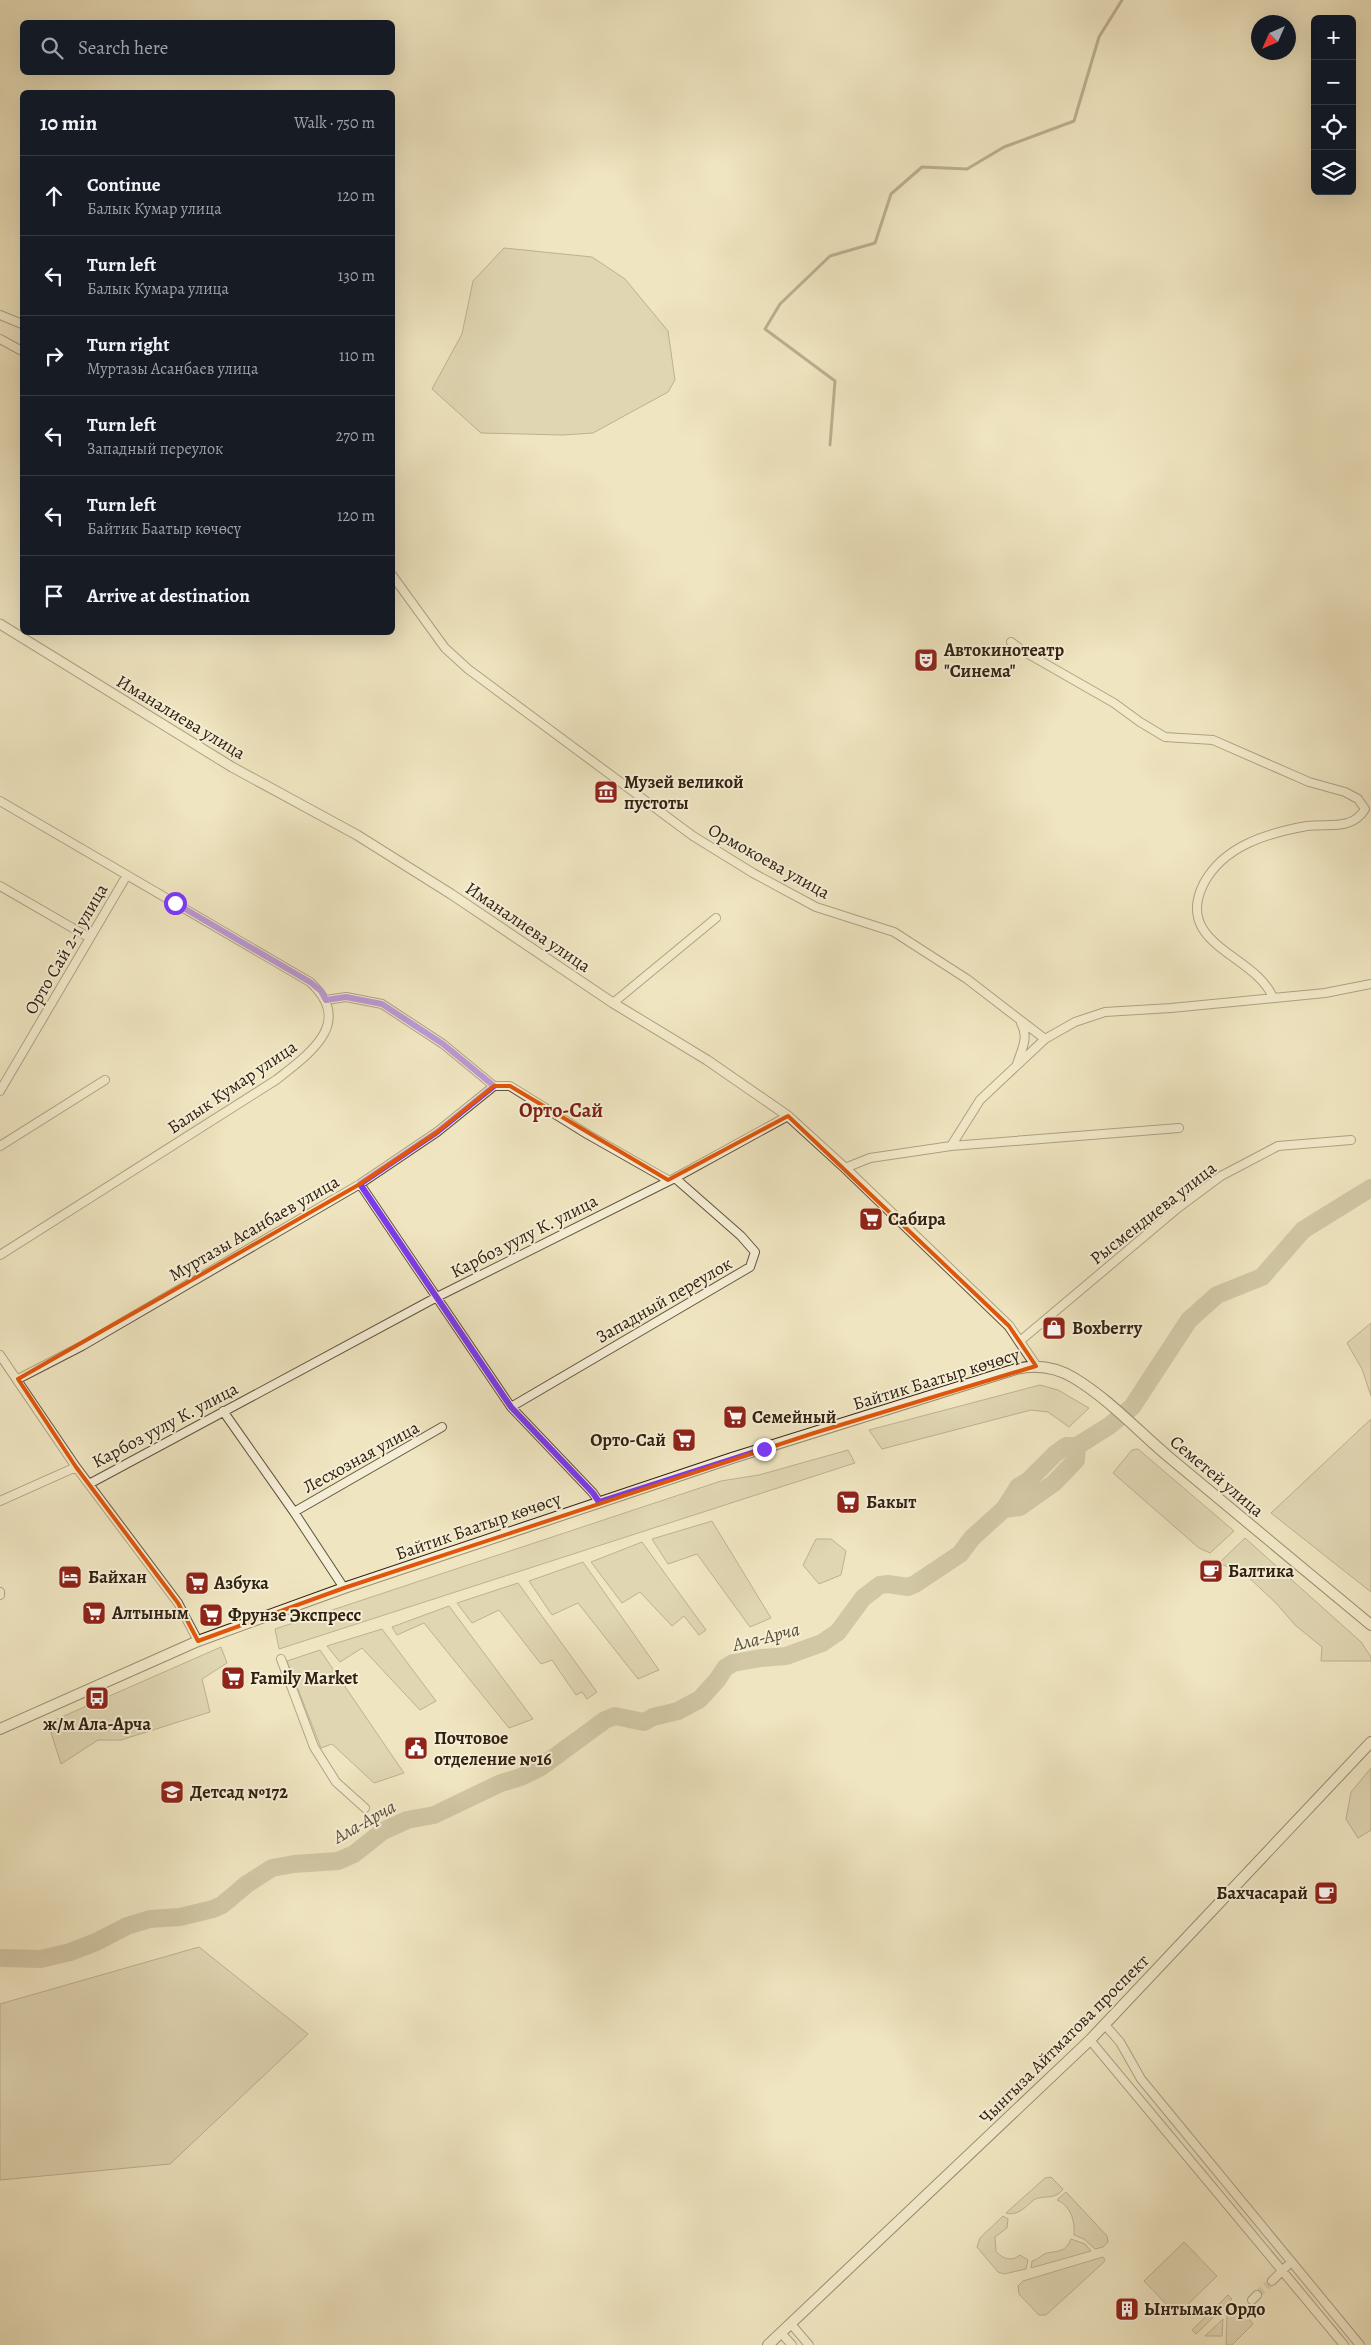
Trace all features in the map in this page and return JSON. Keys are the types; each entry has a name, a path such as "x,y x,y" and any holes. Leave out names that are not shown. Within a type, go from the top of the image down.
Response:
{"main road":[{"name":"Семетей улица","path":"1036,1366 1058,1370 1095,1392 1142,1434 1369,1622 1371,1629"},
{"name":"Байтик Баатыр көчөсү","path":"0,1729 198,1641 344,1588 599,1502 991,1377 1036,1366"},
{"name":"Чынгыза Айтматова проспект","path":"768,2345 1105,2025 1371,1742"}],"street":[{"path":"0,315 20,323"},
{"path":"0,339 20,349"},
{"name":"Ормокоева улица","path":"395,579 445,648 468,669 693,836 753,873 816,907 894,932 967,979 1020,1021 1045,1038"},
{"name":"Иманалиева улица","path":"0,624 232,767 357,835 451,894 613,1003 707,1060 788,1116 845,1168 996,1314 1020,1341 1036,1366"},
{"path":"1011,642 1023,651 1114,703 1165,737 1213,740 1309,782 1345,792 1363,804 1365,809 1361,816 1353,822 1339,825 1308,826 1284,831 1237,848 1217,865 1199,893 1197,904 1199,923 1226,953 1265,982 1273,998"},
{"path":"0,800 310,982 321,991 326,1000 346,997 382,1004 443,1044 494,1086 510,1086 587,1134 671,1179"},
{"name":"Орто Сай 2-1 улица","path":"0,1091 127,875"},
{"path":"1,889 90,938"},
{"path":"613,1003 716,918"},
{"path":"950,1146 980,1100 1045,1038 1074,1022 1105,1012 1171,1008 1325,993 1371,984"},
{"name":"Балык Кумар улица","path":"0,1255 276,1080 304,1058 325,1034 330,1013 326,1000"},
{"path":"1016,1065 1025,1040 1025,1030 1020,1021"},
{"path":"0,1146 104,1080"},
{"name":"Муртазы Асанбаев улица","path":"18,1379 82,1346 360,1184 437,1132 494,1086"},
{"name":"Карбоз уулу К. улица","path":"89,1484 437,1297 671,1179 788,1116"},
{"path":"845,1168 870,1158 950,1146 1179,1128"},
{"name":"Рысмендиева улица","path":"1020,1341 1178,1208 1221,1176 1278,1146 1351,1140"},
{"name":"Западный переулок","path":"511,1407 750,1267 755,1252 741,1236 671,1179"},
{"path":"360,1184 511,1407 593,1493 599,1502"},
{"path":"0,1355 76,1467 178,1603 198,1641"},
{"name":"Лесхозная улица","path":"223,1411 294,1512 344,1588"},
{"name":"Лесхозная улица","path":"294,1512 442,1427"},
{"name":"Карбоз уулу К. улица","path":"0,1501 76,1467"},
{"path":"280,1659 314,1747 336,1782 365,1808"},
{"path":"1105,2025 1120,2042 1141,2079 1360,2345"},
{"path":"1090,2040 1132,2088 1344,2345"},
{"path":"1132,2088 1141,2079"},
{"path":"1272,2281 1292,2262"},
{"path":"791,2324 809,2345"},
{"path":"781,2333 792,2345"}],"highlighted area":[{"path":"494,1086 510,1086 668,1180 788,1116 1009,1326 1036,1366 814,1433 344,1588 198,1641 178,1603 76,1467 18,1379 360,1184 437,1132"}],"shaded area":[{"path":"504,248 592,257 625,279 668,331 675,380 668,392 593,433 563,435 481,433 432,389 462,334 473,281"},
{"path":"1371,1323 1371,1396 1362,1369 1347,1343"},
{"path":"1040,1385 1058,1390 1089,1408 1069,1427 1048,1412 1031,1410 882,1449 869,1430"},
{"path":"1371,1419 1371,1592 1271,1513"},
{"path":"1138,1449 1234,1531 1210,1553 1199,1548 1113,1473 1132,1450"},
{"path":"848,1450 855,1463 279,1649 275,1629 721,1481 759,1475"},
{"path":"712,1521 771,1618 750,1627 697,1554 668,1564 652,1539"},
{"path":"1245,1538 1361,1642 1371,1657 1371,1661 1321,1661 1322,1647 1295,1625 1276,1603 1246,1575 1219,1563"},
{"path":"816,1539 831,1539 846,1551 841,1575 819,1584 803,1565"},
{"path":"642,1542 706,1630 699,1635 684,1616 672,1626 640,1592 622,1603 591,1562"},
{"path":"583,1562 659,1670 638,1679 578,1603 552,1615 529,1581"},
{"path":"518,1583 597,1692 587,1699 582,1692 576,1695 552,1660 541,1664 499,1610 472,1623 457,1603"},
{"path":"449,1606 533,1719 509,1728 424,1623 397,1635 392,1627"},
{"path":"382,1629 436,1701 420,1710 362,1648 340,1662 327,1646"},
{"path":"221,1647 227,1663 202,1679 210,1712 121,1740 98,1740 61,1764 48,1723"},
{"path":"320,1650 404,1773 374,1783 332,1744 321,1748 287,1661"},
{"path":"1371,1768 1371,1830 1358,1838 1346,1819 1351,1792"},
{"path":"199,1947 308,2034 170,2164 0,2180 0,2004"},
{"path":"1051,2177 1063,2189 1057,2195 1035,2199 1018,2212 1006,2213 1045,2178"},
{"path":"1066,2192 1107,2236 1108,2242 1103,2247 1095,2249 1084,2239 1074,2235 1074,2224 1071,2214 1066,2206 1057,2200"},
{"path":"1003,2216 1008,2219 1007,2228 995,2237 996,2251 1007,2259 1020,2255 1028,2260 1026,2269 1004,2274 998,2272 977,2247 980,2238"},
{"path":"1071,2239 1085,2244 1091,2251 1031,2268 1032,2261 1045,2254 1064,2249"},
{"path":"1184,2242 1217,2276 1179,2313 1172,2305 1169,2307 1144,2281"},
{"path":"1103,2257 1104,2262 1046,2315 1039,2315 1019,2294 1018,2286 1023,2281"},
{"path":"1228,2295 1232,2299 1196,2334 1192,2330"},
{"path":"1238,2305 1253,2324 1232,2345 1226,2345 1227,2315"},
{"path":"1223,2319 1222,2336 1205,2336"}],"waterway":[{"path":"830,445 835,381 765,329 780,304 830,256 875,243 891,194 922,167 967,169 1004,147 1074,121 1099,37 1122,0"},
{"name":"Ала-Арча","path":"0,1958 41,1959 70,1952 96,1942 127,1926 150,1919 180,1917 213,1909 222,1905 247,1884 272,1868 294,1864 338,1861 354,1854 383,1831 407,1820 434,1815 501,1783 521,1777 541,1767 605,1720 615,1716 644,1722 653,1717 678,1711 700,1699 725,1668 733,1663 786,1656 822,1643 838,1632 863,1598 880,1585 888,1584 908,1587 915,1584 960,1554 972,1538 1004,1509 1020,1507 1054,1483 1076,1460 1077,1446 1109,1426 1132,1407 1189,1320 1217,1295 1262,1277 1303,1230 1371,1188"},
{"path":"1004,1509 1018,1487 1028,1481 1055,1454 1066,1446 1077,1446"}],"tunnel":[{"path":"1257,2295 1272,2281"}],"place":[{"name":"Автокинотеатр \"Синема\"","path":"926,660"},
{"name":"Музей великой пустоты","path":"606,792"},
{"name":"Сабира","path":"871,1219"},
{"name":"Boxberry","path":"1054,1328"},
{"name":"Семейный","path":"735,1417"},
{"name":"Орто-Сай","path":"684,1440"},
{"name":"Бакыт","path":"848,1502"},
{"name":"Балтика","path":"1211,1571"},
{"name":"Байхан","path":"70,1577"},
{"name":"Азбука","path":"197,1583"},
{"name":"Алтыным","path":"94,1613"},
{"name":"Фрунзе Экспресс","path":"211,1615"},
{"name":"Family Market","path":"233,1678"},
{"name":"ж/м Ала-Арча","path":"97,1698"},
{"name":"Почтовое отделение №16","path":"416,1748"},
{"name":"Детсад №172","path":"172,1792"},
{"name":"Бахчасарай","path":"1326,1893"},
{"name":"Ынтымак Ордо","path":"1127,2309"}],"district":[{"name":"Орто-Сай","path":"561,1110"}],"route":[{"path":"175,903 310,982 321,991 326,1000 346,997 382,1004 443,1044 494,1086 437,1132 360,1184 511,1407 593,1493 599,1502 764,1449"}]}
